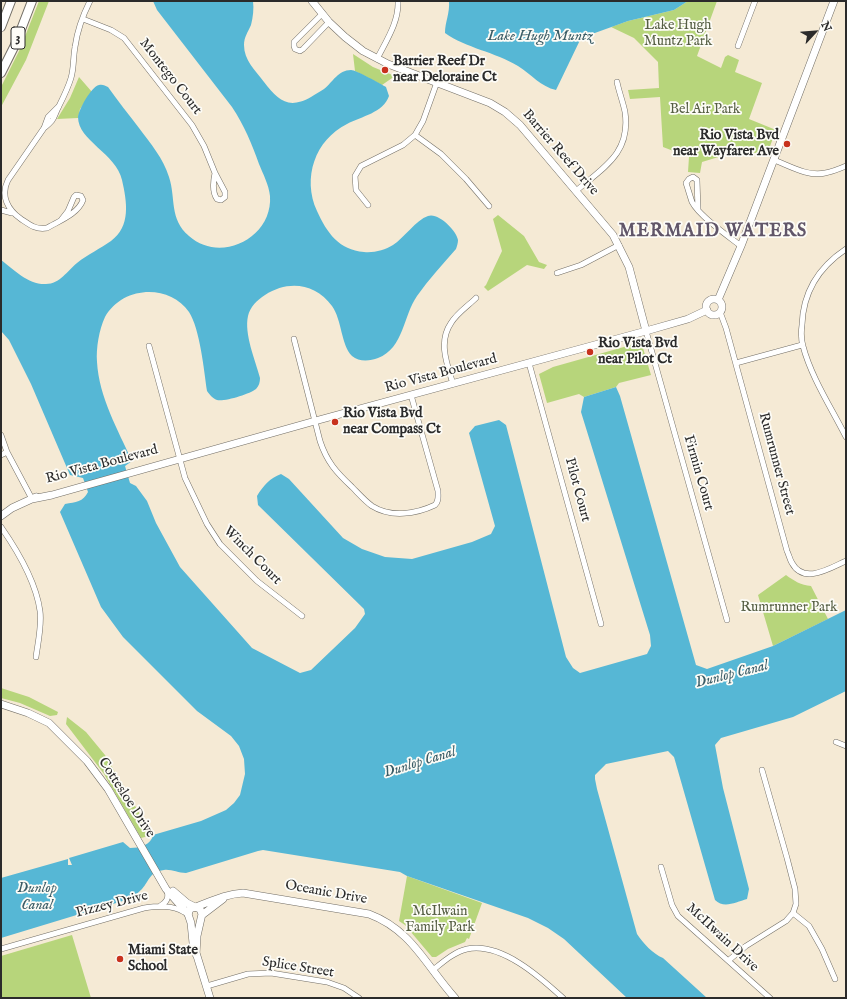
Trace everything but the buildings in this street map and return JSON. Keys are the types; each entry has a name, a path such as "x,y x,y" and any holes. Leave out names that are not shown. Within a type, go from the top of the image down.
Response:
{"main road":[{"name":"3","path":"1,26 11,1"},
{"name":"3","path":"1,73 15,45 32,1"}],"street":[{"path":"15,215 10,210 6,202 4,189 8,180 44,128 56,115 58,107 66,94 71,78 75,46 90,1"},
{"name":"Barrier Reef Drive","path":"312,1 329,22 345,38 363,51 377,59 482,99 505,112 528,133 608,228 619,245 629,267 646,331"},
{"path":"377,59 395,24 398,12 398,1"},
{"path":"738,46 755,1"},
{"path":"718,300 741,246 834,1"},
{"path":"322,14 294,42 295,49 300,51 329,22"},
{"name":"Montego Court","path":"83,19 111,30 124,38 192,125 204,146 214,174"},
{"path":"368,205 356,190 355,176 361,166 403,145 415,135 424,121 437,82"},
{"path":"576,190 612,161 622,147 626,132 625,111 616,82"},
{"path":"415,135 441,154 466,179 489,206"},
{"path":"774,160 807,172 818,174 833,171 846,166"},
{"path":"698,210 697,180 693,177 686,183 693,203 698,210 704,217 741,246"},
{"path":"1,186 8,180"},
{"path":"6,202 5,206 1,209 15,215 39,229 47,228 61,220 73,212 81,205 83,200 81,196 79,195 74,197 68,211 61,220"},
{"path":"557,273 581,265 619,245"},
{"path":"846,250 837,255 823,268 812,284 806,298 802,318 801,337 802,345 809,364 846,437"},
{"path":"452,384 444,352 445,338 451,323 476,298"},
{"path":"710,300 718,300 722,306 720,312 712,314 707,310 706,305 710,300"},
{"name":"Rio Vista Boulevard","path":"1,516 12,508 38,496 81,486 646,331 688,319 707,310"},
{"name":"Rumrunner Street","path":"720,312 726,328 792,564 800,571 809,574 827,570 846,560"},
{"name":"Firmin Court","path":"646,331 727,620"},
{"path":"294,338 315,421 323,449 329,463 335,471 365,500 379,510 387,512 404,514 435,505 438,502 438,492 411,395"},
{"path":"736,363 802,345"},
{"name":"Winch Court","path":"149,346 185,478 207,524 220,544 257,581 302,616"},
{"name":"Pilot Court","path":"529,363 601,624"},
{"path":"1,435 7,452 32,499"},
{"path":"1,455 7,452"},
{"path":"1,527 20,559 38,601 40,618 36,657"},
{"name":"Cottesloe Drive","path":"1,704 24,711 42,719 75,748 100,778 166,889 188,916"},
{"path":"836,742 846,746"},
{"path":"728,960 746,946 786,920 793,913 796,904 795,889 762,770"},
{"name":"McIIwain Drive","path":"661,867 672,905 678,916 770,998"},
{"name":"Cottesloe Drive","path":"160,878 187,903 196,907"},
{"name":"Pizzey Drive","path":"160,906 164,904 167,899 166,889"},
{"path":"188,916 195,921 198,920 216,903 230,894"},
{"name":"Oceanic Drive","path":"196,907 230,894 250,894 369,914 388,922 404,934 454,998"},
{"name":"Pizzey Drive","path":"1,949 139,909 160,906 179,909 188,916"},
{"path":"196,954 197,936 201,916 201,910 196,907 190,909 188,916 193,943 196,954 207,986 210,998"},
{"path":"793,913 809,926 822,949 835,979"},
{"path":"433,970 452,956 462,951 474,949 486,950 512,959 528,968 563,998"},
{"name":"Splice Street","path":"207,986 248,974 271,973 327,982 344,988 360,998"}],"green space":[{"path":"39,1 49,1 26,60 1,107 1,87 20,49"},
{"name":"Bel Air Park","path":"688,1 717,1 697,56 721,68 725,57 728,55 739,60 735,72 762,83 749,119 776,130 766,157 737,146 735,152 702,162 700,173 688,172 689,157 663,147 660,97 630,99 628,90 659,88 658,62 634,38 611,27 628,21 674,10"},
{"path":"353,54 373,67 395,76 382,85 355,71"},
{"path":"79,77 92,92 80,109 78,118 57,119 70,98"},
{"path":"498,215 524,236 539,262 547,265 544,269 527,265 488,291 484,287 502,251 493,219"},
{"path":"638,343 642,345 651,375 619,383 616,387 584,397 579,394 547,403 539,374 553,367"},
{"name":"Rumrunner Park","path":"786,575 804,585 811,586 828,619 773,646 758,595"},
{"path":"1,688 29,697 58,712 57,715 50,716 20,703 1,698"},
{"path":"67,717 86,732 105,755 153,835 141,838 104,774 66,724"},
{"name":"McIlwain Family Park","path":"407,876 482,903 469,939 467,938 465,942 448,949 436,957 432,957 405,925 399,921"},
{"path":"72,935 91,998 1,998 1,956"}],"water":[{"name":"Dunlop Canal","path":"153,1 253,1 252,22 245,37 244,50 251,65 269,88 274,94 284,101 296,103 303,101 324,89 339,74 351,70 358,72 386,87 389,96 382,106 336,131 319,150 311,173 311,186 317,211 325,226 335,239 341,244 355,251 379,251 393,245 419,221 428,216 442,219 451,227 458,240 456,249 431,278 412,304 402,331 393,347 387,353 375,359 361,360 352,356 346,346 338,318 332,306 318,292 301,286 292,286 274,290 262,297 250,310 247,323 247,331 260,378 259,384 253,391 231,399 217,400 207,391 201,350 193,319 189,312 180,303 170,296 146,292 134,294 122,299 105,317 100,333 97,362 101,388 105,401 132,461 125,466 130,483 136,486 147,501 156,523 180,567 252,648 300,673 311,670 355,628 365,614 364,609 258,505 257,496 267,483 281,474 289,479 343,538 362,549 385,557 412,559 472,542 491,534 495,526 469,433 475,426 499,420 506,425 566,657 573,668 580,673 647,654 651,646 650,635 581,412 584,397 616,387 620,396 696,665 707,669 773,646 846,610 846,691 793,717 721,738 715,745 723,788 749,889 747,899 726,904 719,903 715,900 674,757 668,751 606,764 595,775 597,789 637,934 648,948 663,958 707,998 627,998 564,939 548,928 528,918 407,876 400,872 263,850 186,873 167,870 159,871 150,877 140,891 126,900 1,938 1,878 68,859 68,865 72,865 69,858 123,842 130,848 138,847 147,844 153,835 201,821 226,810 234,803 240,795 245,774 244,759 239,746 231,736 197,711 123,637 101,607 60,512 65,504 73,503 84,498 88,492 83,478 70,475 31,384 9,340 1,331 1,260 16,272 34,282 46,284 55,282 81,260 111,241 122,228 125,221 125,197 122,180 118,171 113,162 84,133 78,117 86,99 92,90 99,85 108,87 160,157 169,177 178,223 189,236 202,244 215,247 229,247 242,242 254,234 263,224 269,211 270,196 266,180 244,128 232,107 157,10"},
{"name":"Lake Hugh Muntz","path":"449,1 688,1 674,10 628,21 581,38 556,90 541,83 523,69 509,61 462,43 445,33"}],"place":[{"name":"Barrier Reef Dr near Deloraine Ct","path":"385,70"},
{"name":"Rio Vista Bvd near Wayfarer Ave","path":"787,144"},
{"name":"Rio Vista Bvd near Pilot Ct","path":"590,352"},
{"name":"Rio Vista Bvd near Compass Ct","path":"335,422"},
{"name":"Miami State School","path":"120,959"}],"district":[{"name":"MERMAID WATERS","path":"713,232"}],"park label":[{"name":"Lake Hugh Muntz Park","path":"678,34"}]}
